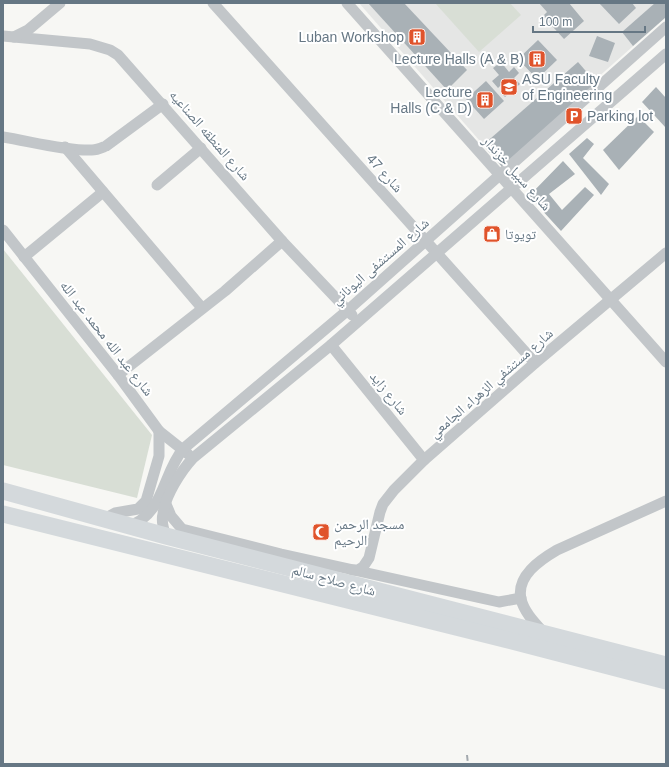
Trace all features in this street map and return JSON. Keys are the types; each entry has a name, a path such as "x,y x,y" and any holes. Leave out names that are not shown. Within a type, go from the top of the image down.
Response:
{"highway":[{"name":"شارع صلاح سالم","path":"3,490 166,536 494,622 544,633 568,641 666,666"},
{"name":"شارع صلاح سالم","path":"3,514 666,681"}],"street":[{"path":"9,36 28,30 60,3"},
{"name":"شارع 47","path":"213,3 536,363"},
{"name":"شارع سبيل خزندار","path":"347,3 499,176 666,362"},
{"name":"شارع المستشفى اليوناني","path":"130,526 143,520 153,510 174,462 183,450 348,310 666,27"},
{"name":"شارع المنطقه الصناعيه","path":"9,36 81,43 110,50 118,55 126,62 282,241 358,322"},
{"path":"166,536 162,522 162,515 179,476 193,458 358,322 510,188 666,54"},
{"path":"3,137 92,150 106,146 163,104"},
{"path":"65,147 202,308"},
{"path":"156,185 201,148"},
{"path":"24,257 103,192"},
{"name":"شارع عبد الله محمد عبد الله","path":"3,230 118,375 159,431 193,458"},
{"path":"118,375 247,273 282,241"},
{"name":"شارع مستشفي الزهراء الجامعي","path":"369,558 380,512 383,504 394,490 424,460 666,253"},
{"name":"شارع زايد","path":"331,345 424,460"},
{"path":"104,519 115,513 138,509 146,501 159,456 159,431"},
{"path":"494,622 502,616 521,590 525,578 544,557 568,544 666,501"},
{"path":"166,504 171,516 182,528 281,554 499,602 515,599"},
{"path":"352,570 358,570 363,567 369,558"},
{"path":"369,558 373,567 384,576"},
{"path":"515,599 544,633"}],"shaded area":[{"name":"ASU Faculty of Engineering","path":"359,3 666,3 666,17 500,164"},
{"path":"435,3 510,3 521,15 479,52"},
{"path":"3,249 152,435 137,498 3,465"}],"building":[{"name":"Luban Workshop","path":"368,3 404,3 467,70 447,90"},
{"path":"539,3 569,3 584,21 564,39 543,16 547,12"},
{"path":"599,3 632,3 636,8 619,24"},
{"path":"655,3 666,3 666,17 633,46 622,32"},
{"path":"597,36 615,43 608,62 589,56"},
{"name":"Lecture Halls (A & B)","path":"538,40 557,60 537,79 518,59"},
{"path":"501,62 509,72 514,67 519,73 514,78 520,84 505,97 501,93 505,89 501,85 498,88 492,81 499,75 493,68"},
{"path":"578,62 598,85 503,168 483,145"},
{"name":"Lecture Halls (C & D)","path":"486,81 504,101 484,119 466,99"},
{"path":"656,87 666,98 666,128 642,102"},
{"path":"638,116 654,132 619,170 603,150"},
{"path":"587,138 594,144 583,158 609,184 601,195 569,154"},
{"path":"563,161 575,174 549,194 562,210 585,187 594,195 561,231 529,196"}],"railway":[{"path":"467,755 468,764"}],"place":[{"name":"Luban Workshop","path":"417,37"},
{"name":"Lecture Halls (A & B)","path":"537,59"},
{"name":"ASU Faculty of Engineering","path":"509,87"},
{"name":"Lecture Halls (C & D)","path":"485,100"},
{"name":"Parking lot","path":"574,116"},
{"name":"تويوتا","path":"492,234"},
{"name":"مسجد الرحمن الرحيم","path":"321,532"}]}
